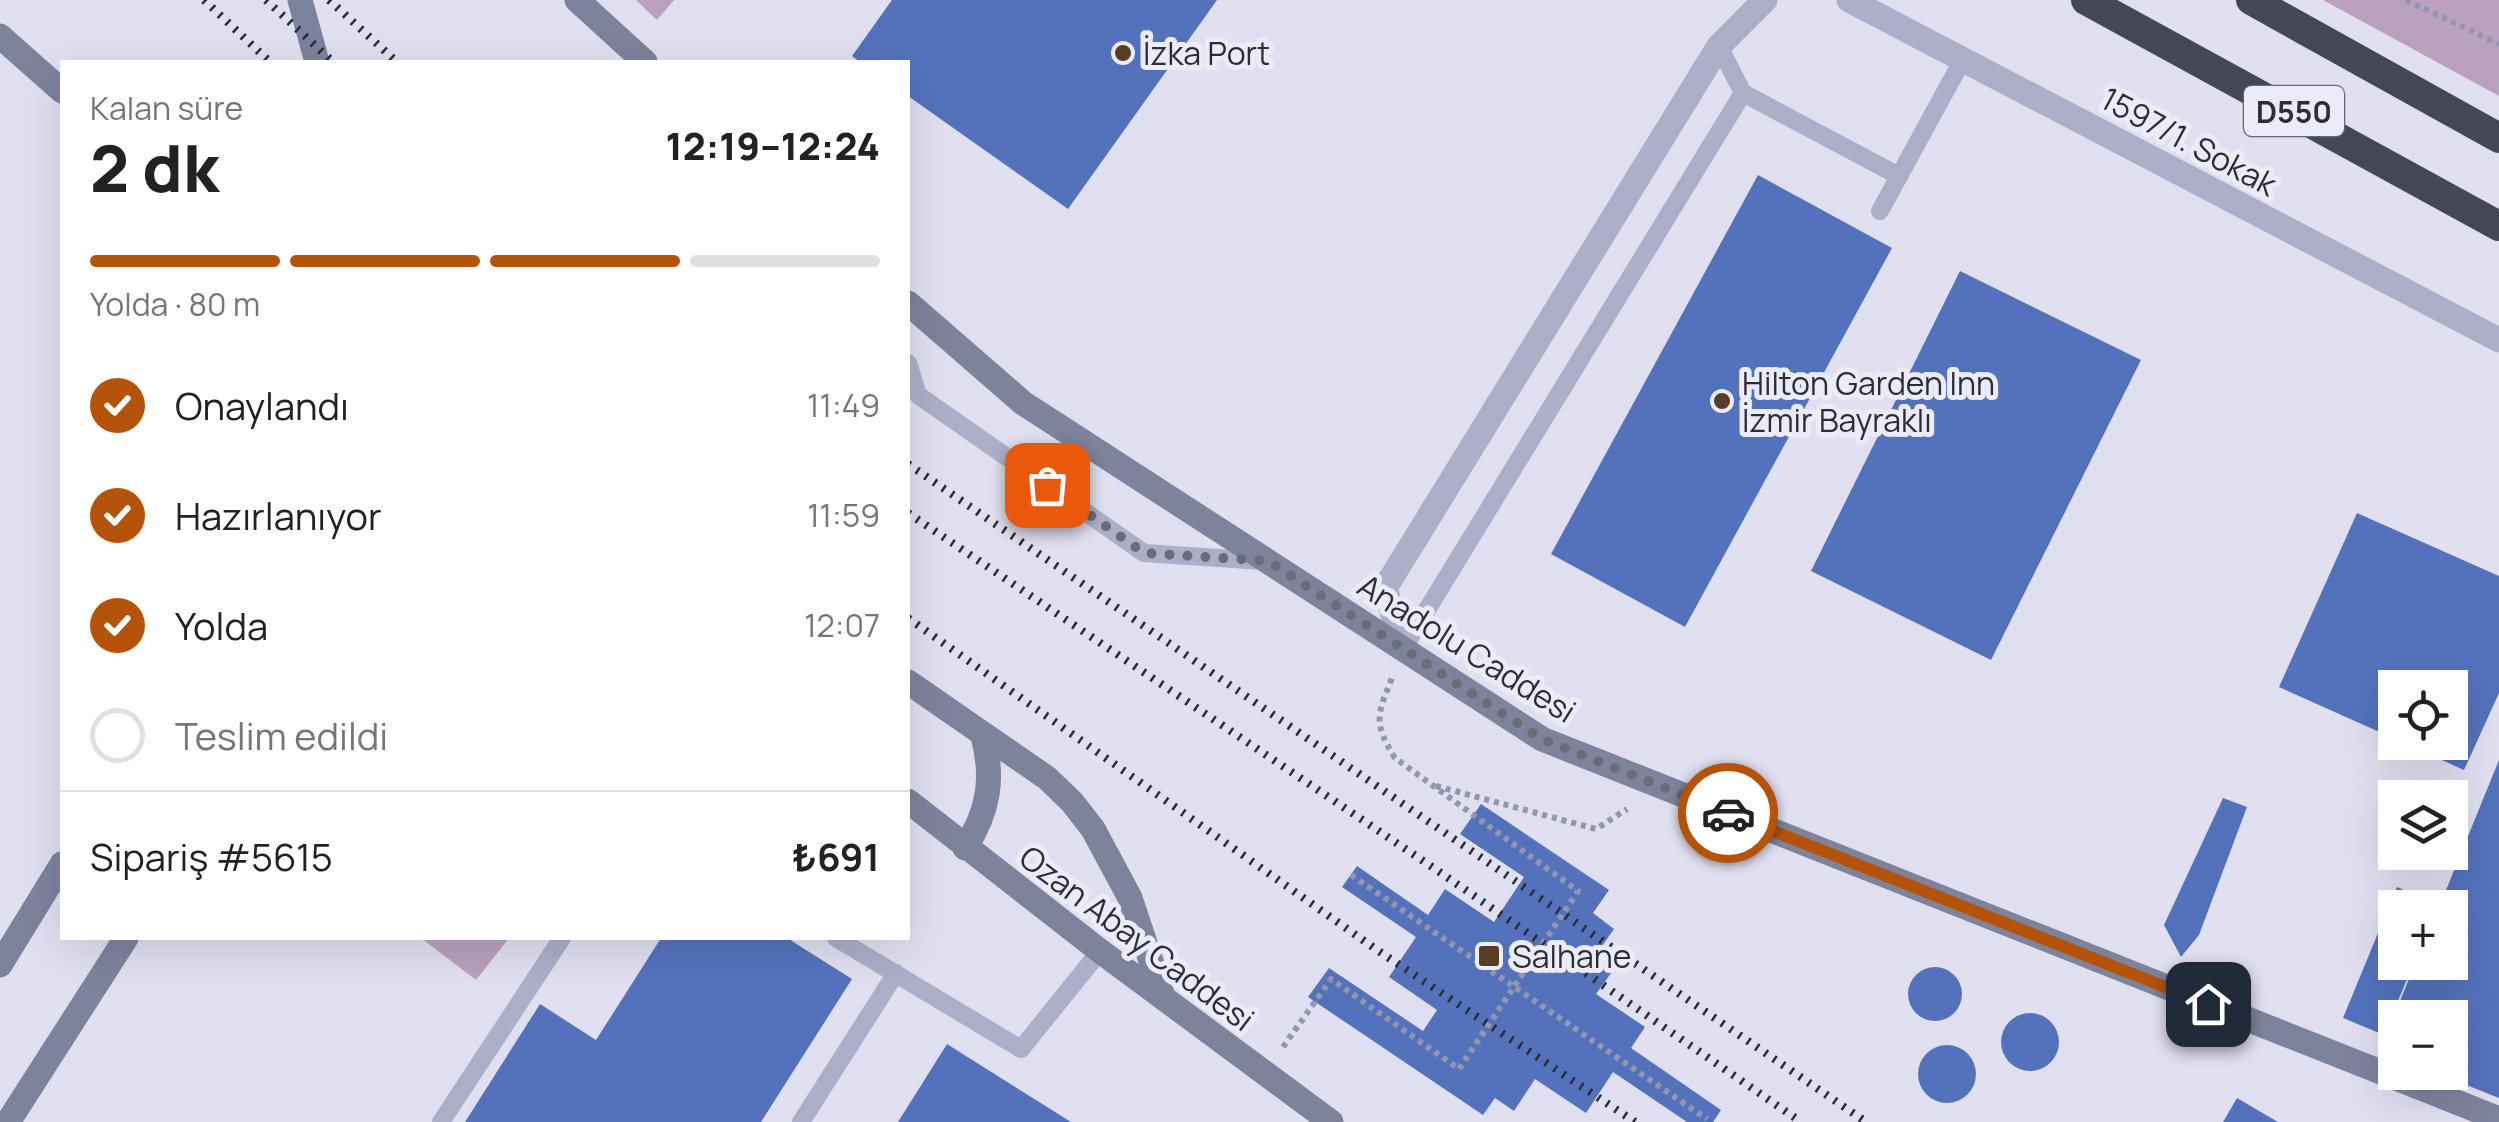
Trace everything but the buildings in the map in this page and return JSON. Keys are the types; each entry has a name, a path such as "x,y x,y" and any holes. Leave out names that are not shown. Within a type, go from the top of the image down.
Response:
{"highway":[{"name":"D550","path":"2086,0 2499,226"},
{"name":"D550","path":"2251,0 2499,138"}],"main road":[{"path":"300,0 315,60"},
{"path":"577,0 643,60"},
{"path":"0,36 60,89"},
{"name":"Anadolu Caddesi","path":"910,305 1023,402 1542,739 2499,1119"},
{"path":"910,683 1047,778 1094,829 1130,898 1163,997"},
{"path":"965,848 979,826 990,785 990,763 982,736"},
{"name":"Ozan Abay Caddesi","path":"910,803 1264,1076 1331,1122"},
{"path":"0,965 60,867"},
{"path":"8,1122 125,940"}],"street":[{"path":"1403,649 1385,588 1719,46 1765,0"},
{"name":"1597/1. Sokak","path":"1849,0 2499,340"}],"lane":[{"path":"1719,46 1743,93 1899,176"},
{"path":"1880,211 1963,59"},
{"path":"1403,649 1743,93"},
{"path":"910,369 918,396 1144,553 1268,561"},
{"path":"441,1122 561,940"},
{"path":"839,940 1021,1049 1100,951"},
{"path":"801,1122 896,973"}],"path":[{"path":"2406,0 2499,44"},
{"path":"1264,1076 1332,978 1458,1069 1578,891 1395,758 1380,735 1377,715 1403,649"},
{"path":"1430,784 1596,829"},
{"path":"1351,875 1707,1120"}],"shaded area":[{"path":"636,0 674,0 657,20"},
{"path":"2323,0 2499,0 2499,96"},
{"path":"424,940 507,940 476,980"}],"railway":[{"path":"204,0 268,60"},
{"path":"266,0 331,60"},
{"path":"329,0 395,60"},
{"path":"910,465 1866,1122"},
{"path":"910,514 1801,1122"},
{"path":"910,619 1377,950 1635,1122"}],"way so far":[{"path":"1047,485 1144,553 1268,561 1542,739 1728,813"}],"place":[{"name":"İzka Port","path":"1123,53"},
{"name":"Hilton Garden Inn İzmir Bayraklı","path":"1722,401"},
{"name":"Salhane","path":"1489,956"}],"route":[{"path":"1728,813 2208,1004"}]}
